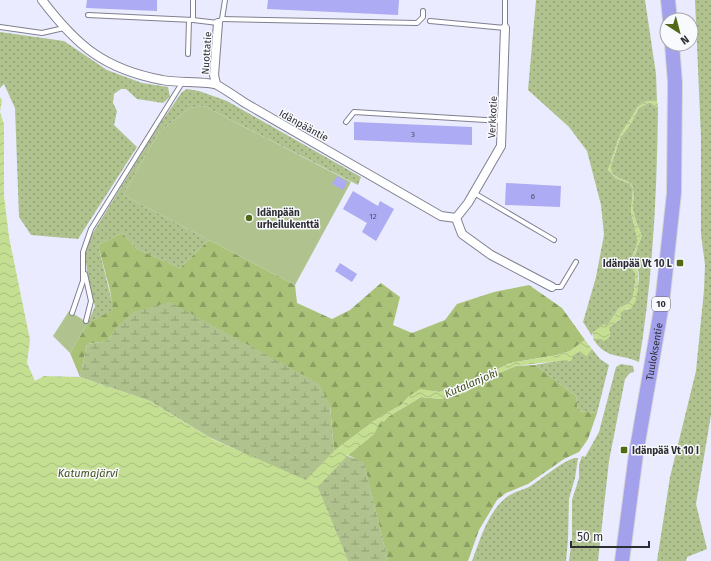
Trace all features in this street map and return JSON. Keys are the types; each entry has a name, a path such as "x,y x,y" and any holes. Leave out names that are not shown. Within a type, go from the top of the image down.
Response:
{"highway":[{"path":"668,0 669,12"},
{"name":"Tuuloksentie","path":"622,561 636,454 662,304 674,192 675,84 673,52"}],"street":[{"path":"42,0 64,28 82,46 116,68 138,75 182,83 216,84"},
{"name":"Nuottatie","path":"216,84 214,75 220,21"},
{"name":"Verkkotie","path":"456,218 474,192 501,146 505,28"},
{"name":"Idänpääntie","path":"216,84 245,104 441,216 456,218"},
{"path":"456,218 462,234 491,255 552,287"}],"lane":[{"path":"188,54 193,0"},
{"path":"220,21 225,0"},
{"path":"430,21 505,28 505,0"},
{"path":"88,16 220,21 417,23 422,17 422,10"},
{"path":"0,27 42,33 64,28"},
{"path":"72,313 83,281 83,252 91,229 182,83"},
{"path":"346,122 354,112 502,121"},
{"path":"474,192 554,240"},
{"path":"552,287 561,287 576,262"},
{"path":"84,268 91,301 86,321"}],"green space":[{"path":"536,0 645,0 656,74 657,101 647,101 639,105 619,137 608,170 616,178 630,184 633,189 631,212 638,241 630,263 636,275 633,298 628,304 619,308 607,326 593,332 592,336 583,322 596,277 604,235 601,205 587,151 569,127 528,90"},
{"path":"695,0 711,0 711,415 696,504 707,549 687,557 686,561 657,561 670,477 696,371 704,290 705,265 701,234 701,137 697,52 699,52 699,12 696,12"},
{"path":"0,32 64,41 107,70 142,83 168,87 170,97 163,103 137,99 126,89 121,89 114,94 113,103 117,111 114,125 137,147 78,239 31,235 19,217 15,108 4,84 0,88"},
{"path":"187,89 199,91 227,101 361,177 358,185 204,106 190,108 159,132 123,195 209,240 180,268 137,249 122,233 98,245 114,310 88,323 95,306 88,280 85,252 91,236 157,128 182,92"},
{"path":"650,102 656,107 658,106 657,170 648,298 639,362 608,353 598,346 593,339 610,337 609,327 621,319 620,313 622,310 629,309 635,302 639,279 638,267 633,260 642,235 633,211 633,192 631,183 620,179 612,173 611,166 620,138 630,125 639,108"},
{"name":"Idänpään urheilukenttä","path":"204,106 351,182 295,285 123,195 159,132 190,108"},
{"path":"122,233 137,249 180,268 209,240 295,285 297,303 332,319 350,310 381,283 400,297 393,325 412,333 445,320 457,304 494,292 529,285 562,308 585,340 570,351 557,355 510,363 469,384 450,390 439,392 433,391 409,396 402,404 374,421 334,451 330,405 118,326 107,341 87,344 80,377 70,353 88,323 113,310 110,290 98,245"},
{"path":"170,302 320,384 330,405 334,451 364,462 388,561 348,561 317,487 209,437 150,401 80,377 87,344 107,341 118,326 133,312"},
{"path":"69,311 88,323 70,353 53,336"},
{"path":"592,349 600,359 609,365 597,413 578,411 576,396 535,365 573,358 573,355 580,351"},
{"path":"621,364 633,366 634,372 630,373 625,379 609,461 598,561 569,561 572,539 572,500 579,478 579,465 582,456 585,457 599,432 616,367"},
{"path":"535,365 576,396 578,411 597,413 588,439 579,452 564,459 528,484 506,493 497,500 479,530 468,561 388,561 364,463 348,455 374,434 377,424 421,397 441,399 450,395 457,395 466,392 487,378 516,366"},
{"path":"574,458 578,458 575,478 569,499 566,561 472,561 485,526 500,503 510,495 529,487 557,467"}],"water":[{"path":"0,97 2,100 0,112"},
{"path":"647,101 657,101 658,106 656,107 650,102 639,108 630,125 620,138 611,166 612,173 620,179 631,183 633,189 630,184 616,178 608,170 619,137 639,105"},
{"name":"Katumajärvi","path":"0,112 4,124 4,196 9,237 30,340 27,363 35,381 44,376 80,377 150,401 212,439 306,480 334,451 374,421 402,404 409,396 420,389 439,392 450,390 469,384 510,363 557,355 570,351 585,340 592,349 586,357 580,351 573,355 570,362 566,360 516,366 487,378 466,392 457,395 450,395 441,399 421,397 388,417 384,422 381,421 374,434 348,455 318,487 348,561 0,561"},
{"path":"633,189 633,211 642,235 633,260 633,263 637,265 638,276 636,300 630,310 627,308 620,313 621,319 609,327 610,337 604,341 601,339 593,339 593,332 604,324 607,326 619,308 628,304 633,298 636,276 630,263 638,241 631,212"}],"building":[{"path":"87,0 157,0 157,11 86,8"},
{"path":"268,0 399,0 398,15 267,9"},
{"path":"354,122 472,127 472,145 354,140"},
{"path":"337,176 347,182 343,190 332,184"},
{"path":"506,183 561,186 560,207 505,205"},
{"path":"353,191 378,206 380,201 394,209 376,241 362,232 367,223 343,209"},
{"path":"340,263 357,274 352,282 335,271"}],"place":[{"name":"Idänpään urheilukenttä","path":"249,218"},
{"name":"Idänpää Vt 10 L","path":"680,263"},
{"name":"Idänpää Vt 10 I","path":"624,450"}],"water label":[{"name":"Kutalanjoki","path":"471,383"}]}
